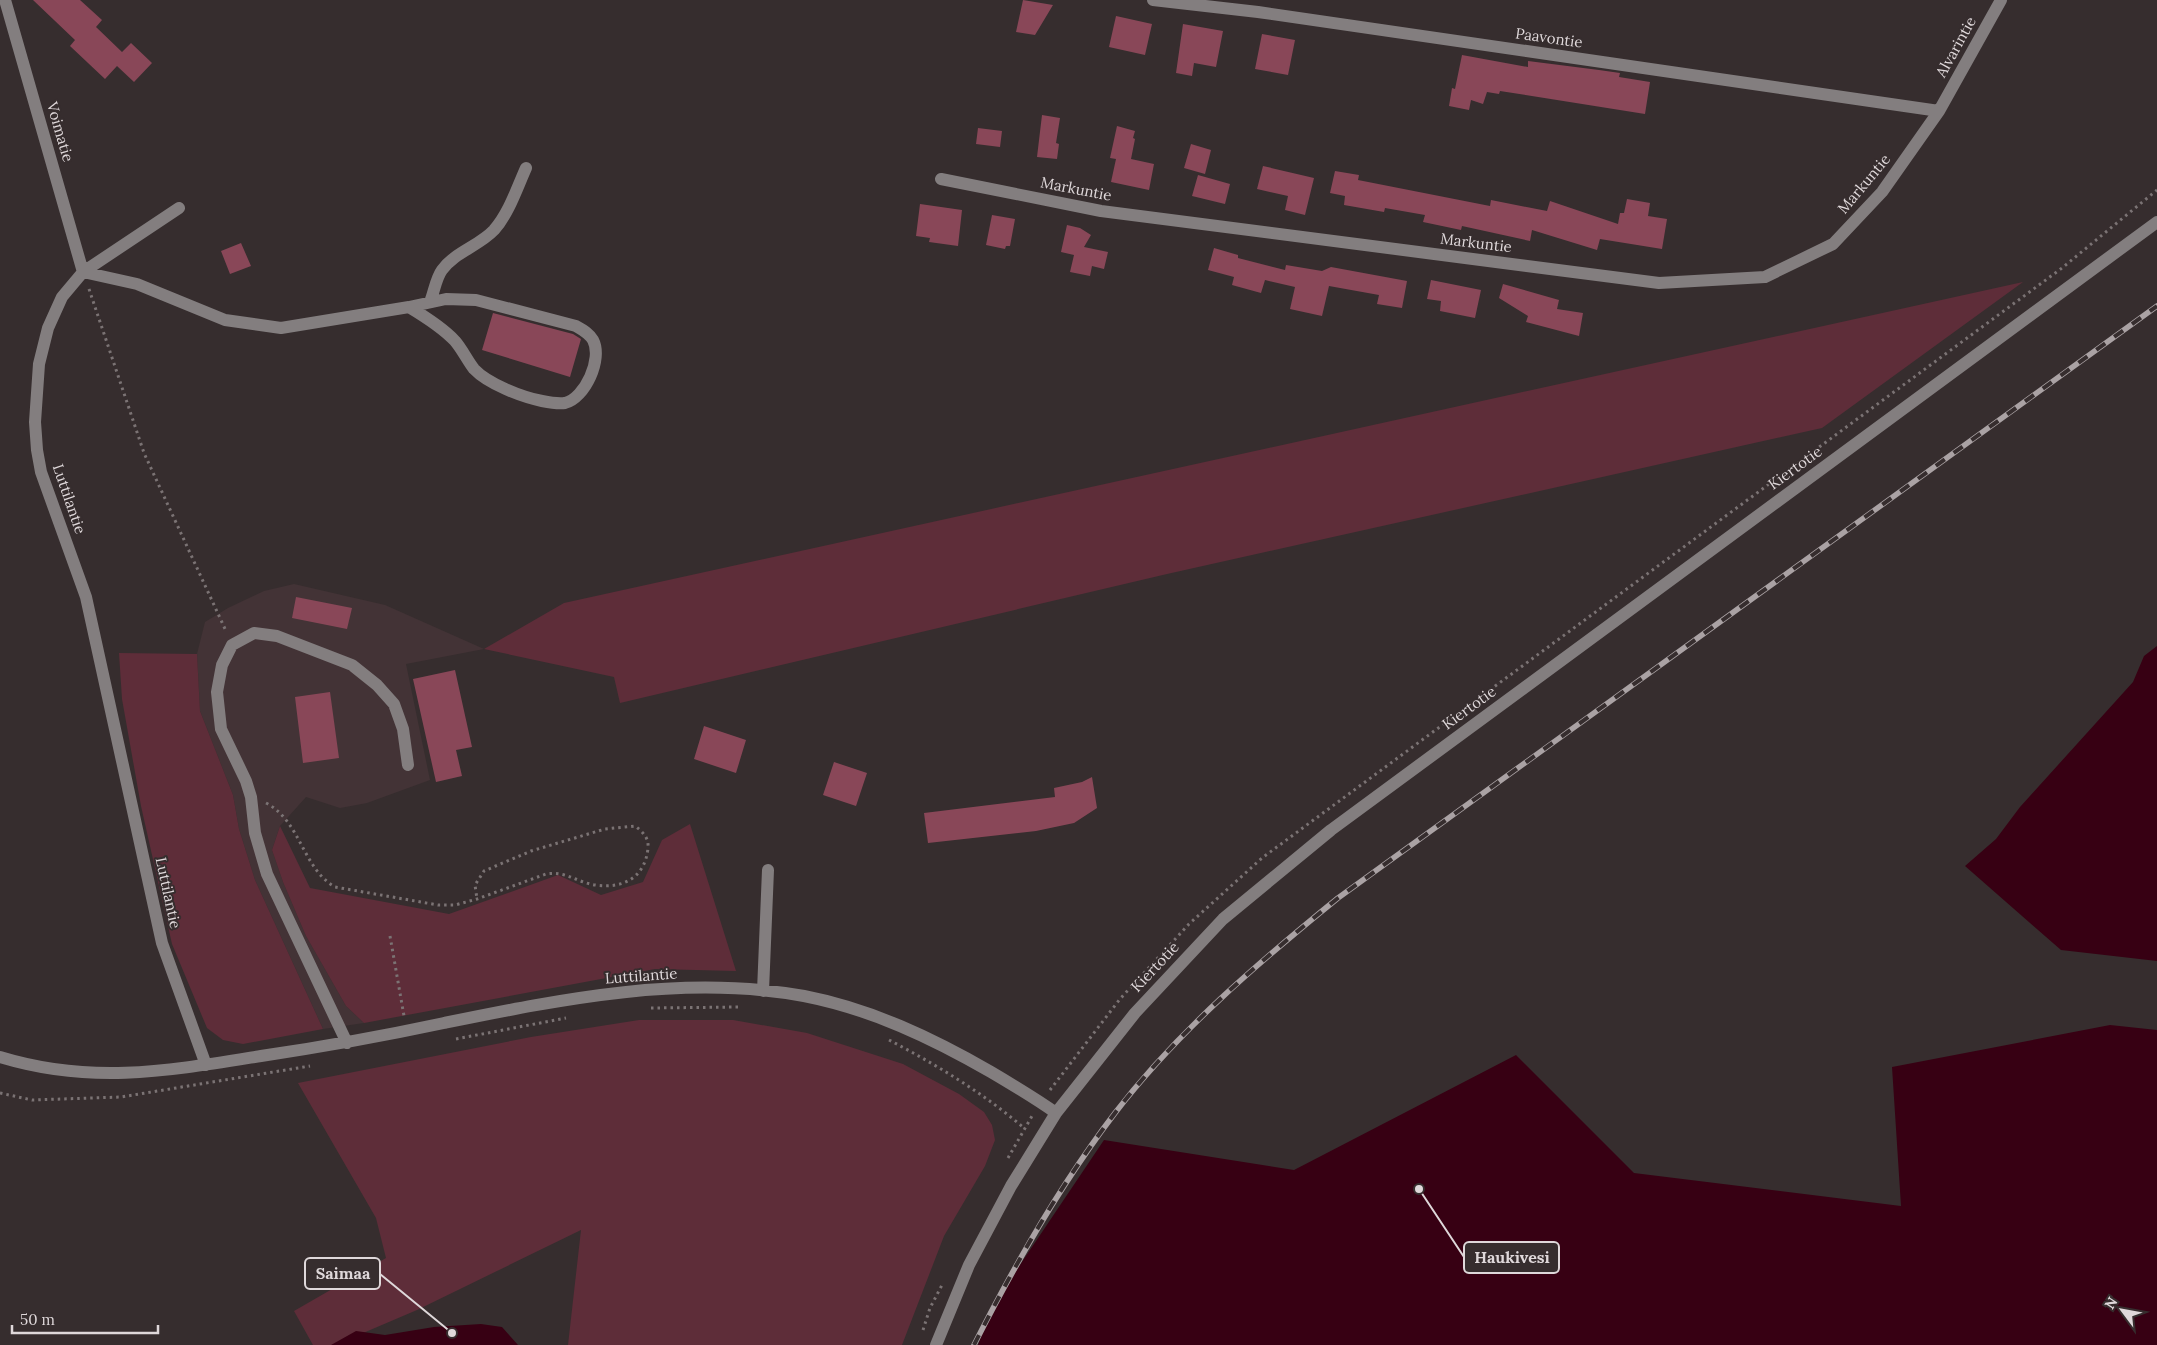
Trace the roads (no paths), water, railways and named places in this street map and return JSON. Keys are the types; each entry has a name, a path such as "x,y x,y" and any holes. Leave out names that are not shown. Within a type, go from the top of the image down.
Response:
{"street":[{"name":"Voimatie","path":"5,0 83,272"},
{"name":"Paavontie","path":"1153,0 1258,12 1939,110"},
{"name":"Alvarintie","path":"1939,110 2001,0"},
{"name":"Markuntie","path":"941,179 1101,211 1659,284 1765,277 1833,244 1882,192 1939,110"},
{"path":"430,302 441,270 454,257 480,242 495,229 506,211 526,168"},
{"name":"Luttilantie","path":"179,208 83,272 62,297 48,328 39,364 35,422 41,472 86,597 162,942 206,1065"},
{"name":"Kiertotie","path":"936,1345 974,1256 1010,1186 1056,1112 1135,1013 1223,919 1331,830 2157,222"},
{"path":"83,272 136,284 225,320 281,328 446,299 476,300 576,326 588,332 594,341 596,357 589,381 579,394 564,403 542,401 494,384 475,370 455,340 425,316 409,307"},
{"path":"347,1043 267,874 255,833 248,789 221,730 217,692 222,665 232,645 254,633 277,636 352,665 377,685 394,704 402,729 408,765"},
{"path":"763,991 768,870"},
{"name":"Luttilantie","path":"0,1057 32,1066 80,1073 128,1074 206,1065 347,1043 558,1000 650,989 731,988 802,996 844,1005 883,1018 956,1052 1056,1112"}],"railway":[{"path":"974,1345 1039,1226 1076,1168 1115,1113 1139,1083 1192,1026 1278,947 1338,898 2157,306"}],"place":[{"name":"Haukivesi","path":"1419,1189"},
{"name":"Saimaa","path":"452,1333"}]}
